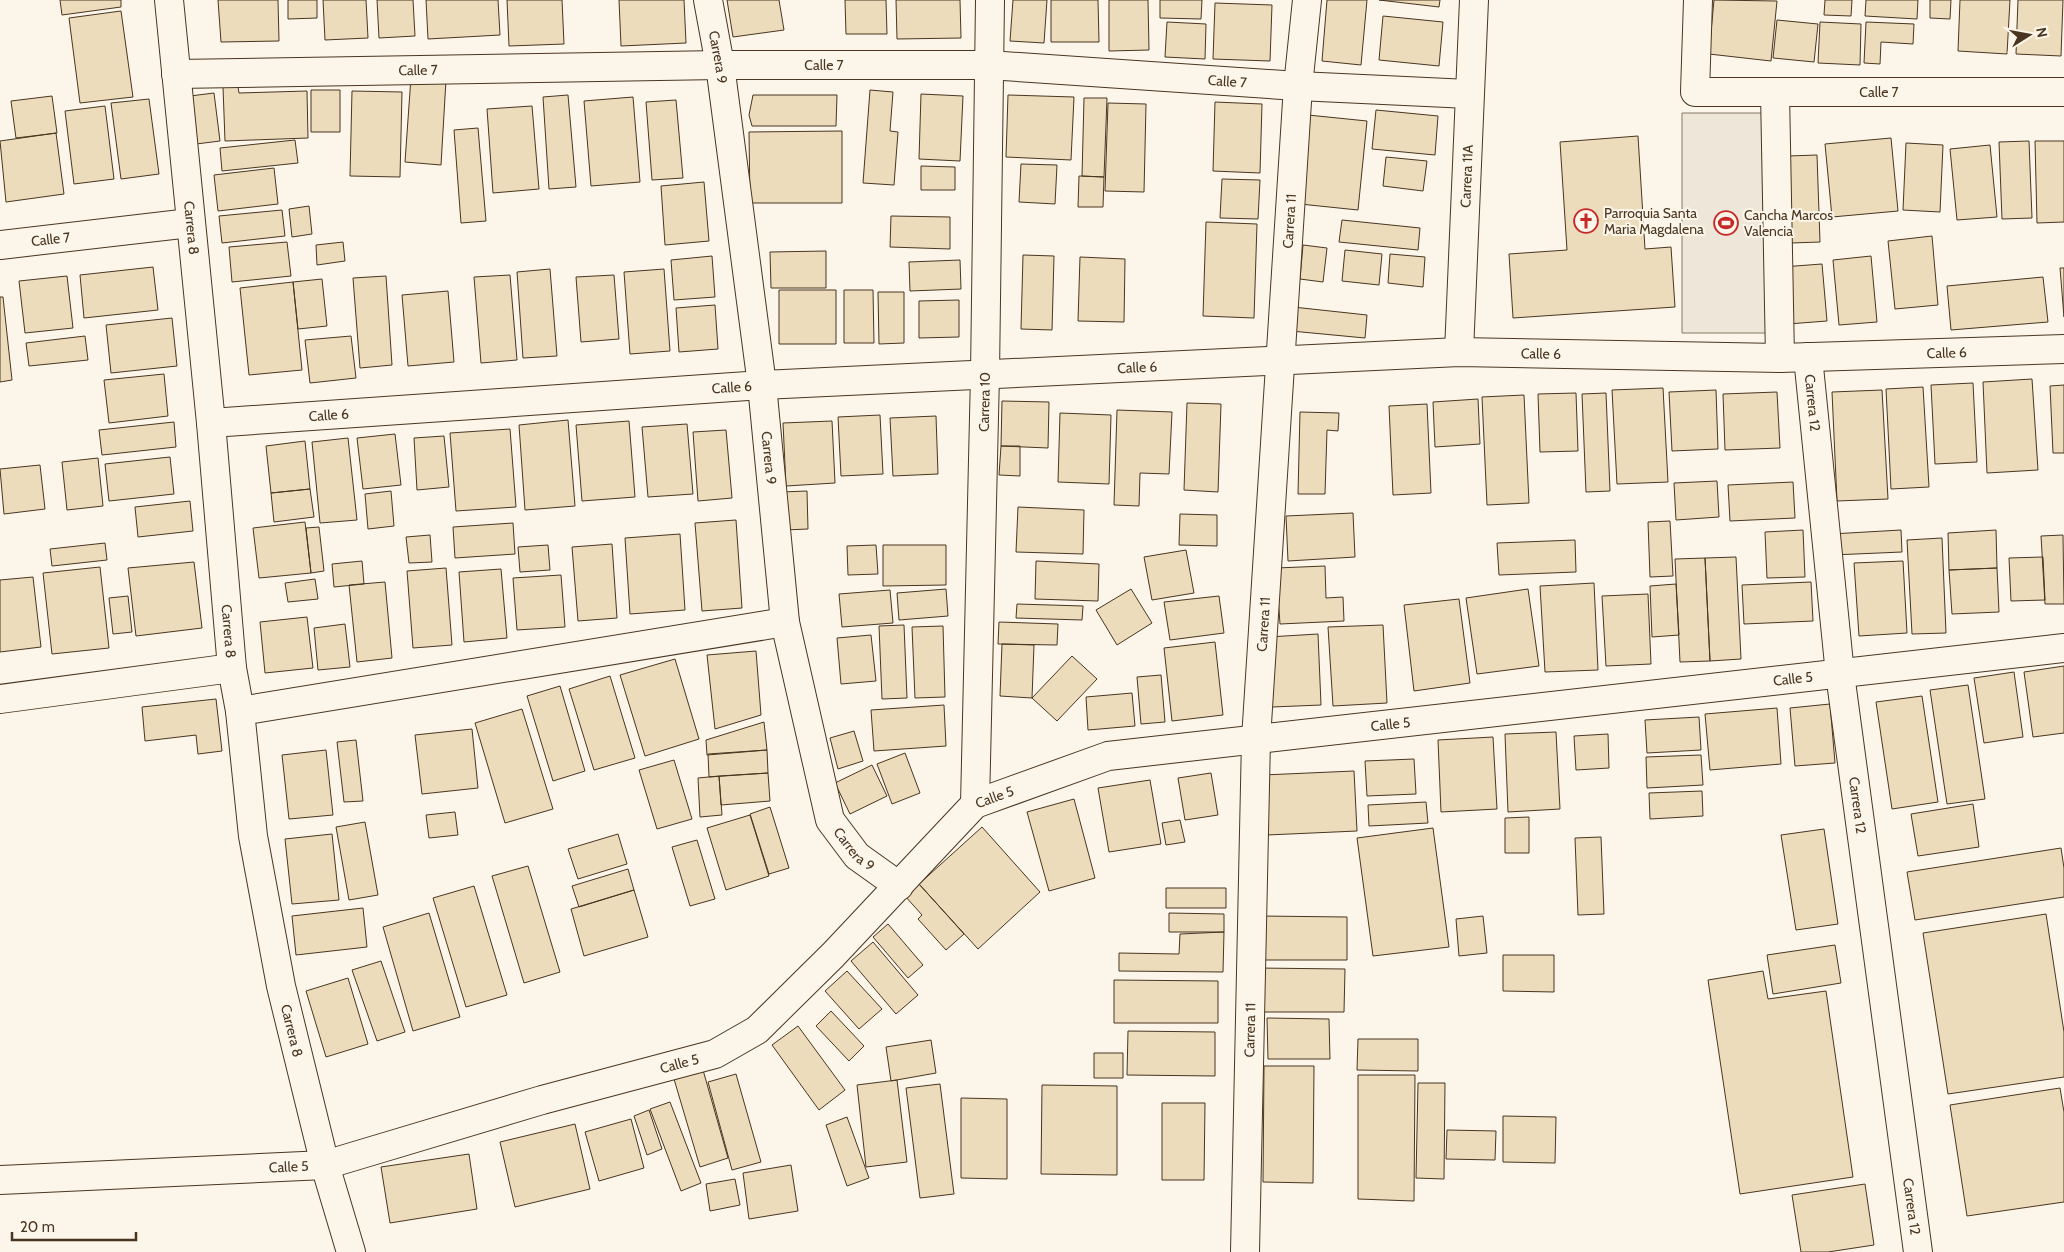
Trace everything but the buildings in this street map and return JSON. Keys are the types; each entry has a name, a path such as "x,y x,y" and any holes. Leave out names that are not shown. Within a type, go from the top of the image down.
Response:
{"street":[{"name":"Carrera 8","path":"169,0 211,423 232,668 240,711 253,836 280,986 325,1165 351,1252"},
{"name":"Carrera 9","path":"708,0 720,66 762,385 785,622 830,820 857,856 899,886"},
{"name":"Carrera 10","path":"975,804 985,374 990,0"},
{"name":"Carrera 11","path":"1246,1252 1256,739 1279,360 1298,86 1307,0"},
{"name":"Carrera 11A","path":"1459,352 1474,0"},
{"name":"Calle 7","path":"1698,0 1695,92 2064,92"},
{"name":"Calle 7","path":"176,74 720,66 988,65 1298,86 1469,94"},
{"path":"1775,92 1780,358"},
{"name":"Calle 7","path":"0,245 190,223"},
{"name":"Calle 6","path":"211,423 762,385 1459,352 1780,358 2064,349"},
{"name":"Carrera 12","path":"1808,356 1840,674 1918,1252"},
{"path":"240,711 785,622"},
{"name":"Calle 5","path":"0,1180 325,1165 542,1100 715,1054 757,1030 899,886 975,804 1108,756 2064,648"},
{"path":"0,699 232,668"}],"shaded area":[{"name":"Cancha Marcos Valencia","path":"1682,113 1770,113 1771,333 1682,333"}],"place":[{"name":"Parroquia Santa Maria Magdalena","path":"1586,221"},
{"name":"Cancha Marcos Valencia","path":"1726,223"}]}
